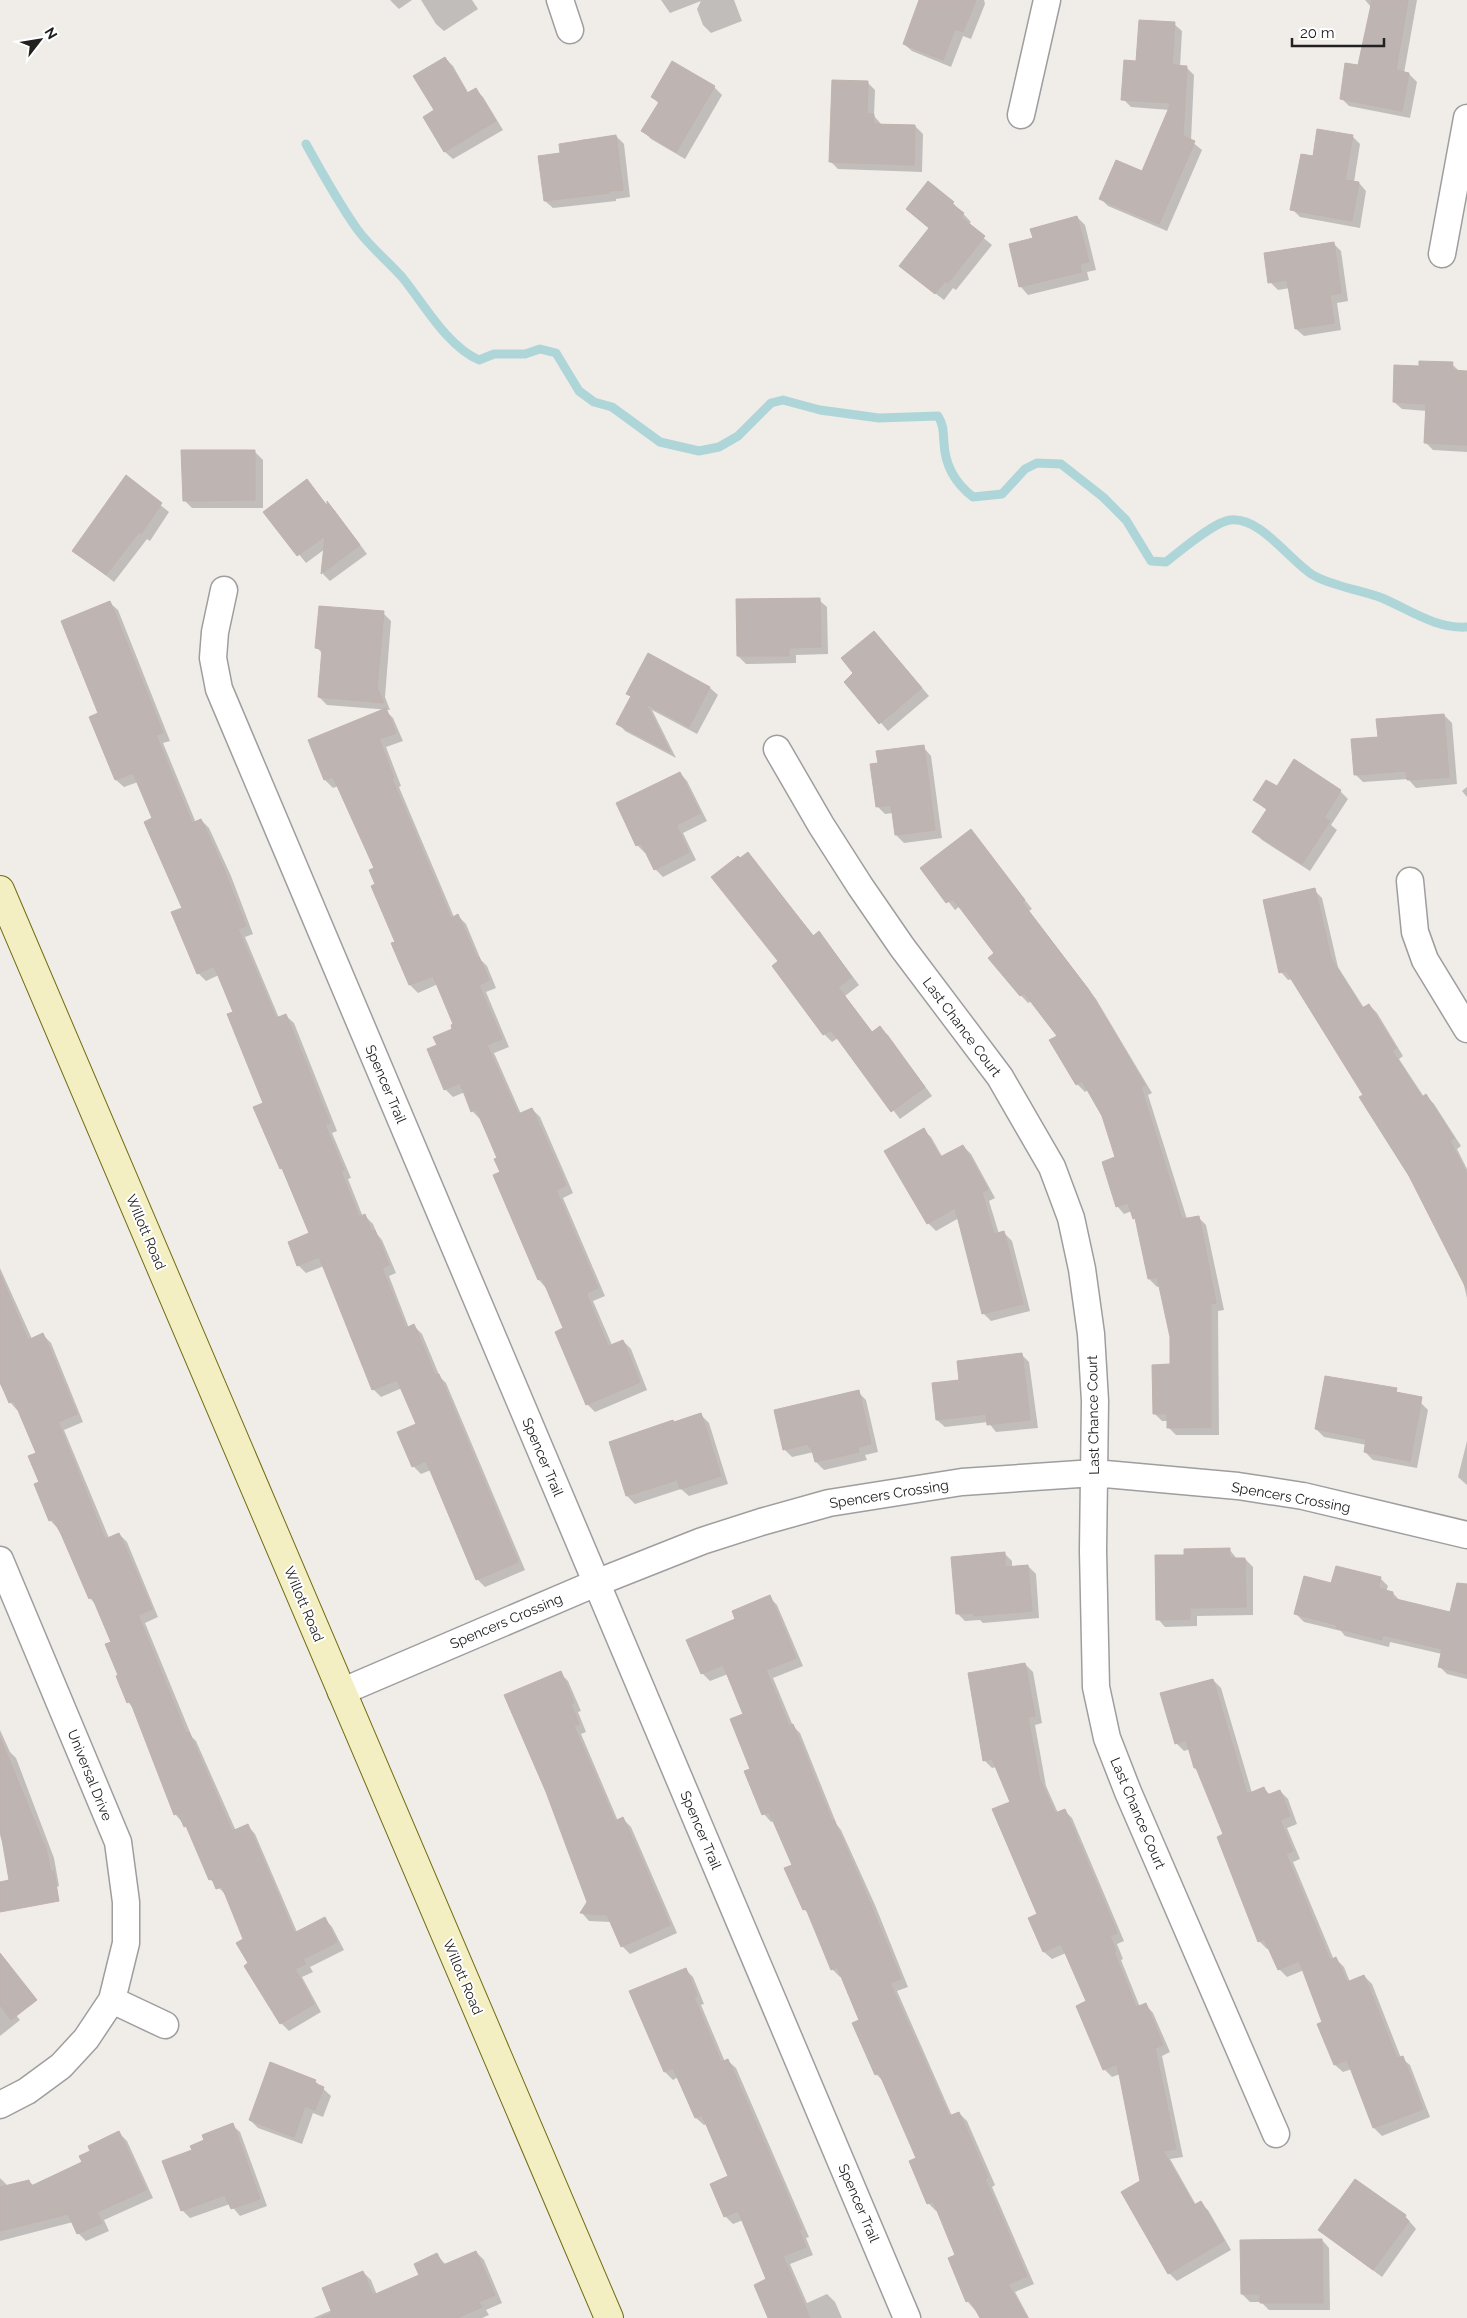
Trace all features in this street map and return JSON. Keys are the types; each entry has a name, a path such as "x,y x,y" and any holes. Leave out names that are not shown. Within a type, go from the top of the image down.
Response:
{"main road":[{"name":"Willott Road","path":"0,890 609,2318"}],"street":[{"path":"560,0 570,30"},
{"path":"1021,115 1047,0"},
{"path":"1442,254 1467,118"},
{"name":"Spencer Trail","path":"224,590 216,632 214,658 219,689 907,2318"},
{"name":"Last Chance Court","path":"777,749 821,825 860,886 902,946 1000,1077 1052,1167 1071,1218 1082,1269 1091,1334 1095,1401 1093,1630 1096,1687 1107,1738 1128,1792 1276,2134"},
{"path":"1410,881 1415,932 1424,960 1467,1029"},
{"name":"Spencers Crossing","path":"341,1692 596,1583 702,1541 829,1503 962,1482 1094,1473 1238,1486 1303,1496 1467,1535"},
{"name":"Universal Drive","path":"0,1560 118,1842 126,1902 126,1943 112,2000 86,2039 61,2066 27,2091 0,2105"},
{"path":"112,2000 165,2025"}],"building":[{"path":"919,0 976,0 963,32 955,29 943,60 903,44"},
{"path":"1372,0 1408,0 1396,70 1409,73 1402,111 1340,99 1345,63 1358,65"},
{"path":"1139,20 1175,22 1172,65 1187,66 1183,136 1195,141 1159,224 1099,199 1116,160 1142,171 1171,103 1121,100 1124,60 1136,61"},
{"path":"445,57 467,93 476,88 496,121 444,152 423,117 434,110 413,76"},
{"path":"672,61 715,86 676,152 641,131 659,102 651,97"},
{"path":"832,80 868,81 867,114 874,114 874,124 915,125 914,165 829,162"},
{"path":"1317,129 1353,135 1345,180 1359,182 1352,221 1290,210 1301,154 1313,156"},
{"path":"616,135 623,190 544,201 538,156 560,153 559,144"},
{"path":"928,181 954,202 952,204 964,213 961,217 985,236 948,283 945,281 935,294 899,266 929,228 906,209"},
{"path":"1077,216 1089,262 1080,264 1081,272 1019,287 1009,244 1033,238 1030,229"},
{"path":"1334,242 1341,293 1330,295 1334,323 1295,329 1287,280 1268,283 1264,253"},
{"path":"1419,361 1453,362 1452,370 1467,371 1467,445 1424,443 1426,404 1393,402 1394,365 1419,366"},
{"path":"181,450 255,450 255,500 183,501"},
{"path":"126,475 162,503 141,534 139,532 106,575 72,551"},
{"path":"307,479 327,506 327,501 360,545 321,574 325,536 297,556 263,512"},
{"path":"820,598 821,647 789,648 789,656 737,656 736,599"},
{"path":"110,601 163,733 156,735 192,823 201,819 223,867 246,926 238,929 276,1018 286,1014 330,1123 325,1125 344,1170 341,1171 359,1217 365,1214 372,1232 375,1230 389,1265 382,1268 406,1328 414,1324 435,1375 439,1374 518,1562 476,1580 426,1461 412,1467 397,1432 416,1424 397,1380 372,1390 319,1257 297,1266 288,1242 309,1233 282,1168 280,1169 253,1107 263,1103 227,1014 233,1012 214,966 197,974 171,912 182,908 144,822 152,818 133,773 115,780 89,717 98,713 61,621"},
{"path":"319,606 384,611 377,688 384,703 318,697 322,649 315,648"},
{"path":"874,631 922,688 879,724 844,682 853,673 841,658"},
{"path":"648,653 710,687 689,727 646,704 670,752 616,724 631,696 626,694"},
{"path":"386,708 396,733 379,739 394,778 392,779 451,918 458,914 477,958 479,957 489,980 479,985 502,1039 487,1045 518,1114 532,1108 566,1185 556,1190 598,1288 586,1293 608,1346 623,1340 640,1382 586,1405 555,1332 563,1328 542,1278 538,1280 493,1175 500,1172 494,1159 497,1158 476,1109 471,1112 460,1083 444,1090 427,1049 437,1045 433,1037 452,1029 451,1025 453,1024 433,976 409,985 391,943 395,942 371,886 375,884 369,870 374,868 333,777 324,780 308,740"},
{"path":"1444,714 1449,777 1407,780 1406,771 1354,775 1351,739 1378,737 1376,719"},
{"path":"924,745 935,830 895,835 891,805 876,807 870,764 878,763 876,751"},
{"path":"1294,759 1341,790 1324,818 1330,821 1302,864 1252,832 1267,809 1253,800 1266,780 1277,786"},
{"path":"680,772 700,813 676,825 689,852 654,870 641,843 636,846 616,803"},
{"path":"971,829 1025,900 1022,902 1089,990 1145,1085 1141,1087 1182,1219 1199,1216 1216,1303 1211,1304 1211,1427 1167,1428 1167,1414 1153,1414 1152,1365 1170,1364 1170,1337 1157,1277 1148,1279 1135,1218 1133,1219 1128,1203 1116,1207 1102,1162 1115,1157 1102,1116 1082,1081 1076,1085 1049,1040 1057,1036 1024,993 1020,996 988,958 994,953 953,899 946,903 920,868"},
{"path":"748,852 813,936 819,931 852,977 838,987 872,1032 880,1026 925,1087 891,1112 831,1030 823,1035 772,966 778,961 711,877 738,856 740,858"},
{"path":"1315,888 1331,958 1362,1008 1369,1004 1396,1048 1392,1051 1422,1097 1426,1094 1454,1138 1450,1141 1467,1174 1467,1290 1409,1176 1359,1097 1363,1095 1286,971 1279,973 1263,900"},
{"path":"924,1128 940,1157 963,1145 988,1189 982,1193 994,1234 1004,1231 1023,1304 982,1314 955,1208 927,1224 884,1151"},
{"path":"0,1274 28,1340 43,1333 77,1414 58,1422 105,1539 119,1533 152,1609 138,1615 186,1733 189,1732 232,1831 248,1824 294,1933 325,1917 337,1942 303,1959 306,1964 295,1969 314,2004 280,2024 244,1966 248,1963 236,1943 243,1939 222,1887 216,1889 212,1879 209,1880 186,1826 184,1827 178,1813 174,1815 130,1701 127,1703 116,1676 118,1675 105,1644 111,1642 92,1597 89,1599 61,1534 53,1519 49,1521 34,1484 39,1482 28,1456 36,1453 14,1401 9,1403 0,1382"},
{"path":"1022,1353 1030,1420 987,1425 986,1414 936,1420 932,1383 959,1380 957,1361"},
{"path":"1325,1376 1397,1388 1396,1392 1422,1397 1410,1461 1364,1452 1366,1439 1315,1429"},
{"path":"859,1390 871,1444 858,1447 859,1452 815,1462 811,1447 808,1444 783,1450 774,1410"},
{"path":"701,1413 721,1476 680,1489 677,1480 626,1496 609,1442 673,1420 674,1422"},
{"path":"1230,1548 1230,1558 1245,1558 1246,1607 1190,1608 1190,1619 1156,1620 1155,1555 1184,1555 1184,1549"},
{"path":"1005,1552 1005,1567 1028,1565 1032,1611 974,1616 973,1613 956,1614 951,1557"},
{"path":"1336,1566 1381,1577 1378,1588 1393,1592 1392,1598 1450,1612 1457,1583 1467,1584 1467,1674 1438,1667 1442,1649 1383,1635 1382,1640 1336,1628 1337,1625 1294,1614 1304,1576 1331,1583"},
{"path":"770,1595 796,1658 766,1670 789,1726 793,1724 832,1821 834,1820 901,1979 890,1983 949,2116 959,2112 988,2178 985,2179 1027,2276 1008,2284 1027,2318 980,2318 970,2300 966,2302 948,2258 955,2255 933,2201 927,2204 909,2161 916,2158 879,2073 875,2075 852,2023 859,2020 837,1967 831,1970 806,1909 803,1910 784,1868 792,1865 769,1812 762,1815 744,1771 750,1769 730,1719 743,1714 723,1665 701,1674 686,1640 735,1619 732,1611"},
{"path":"1025,1663 1035,1716 1028,1717 1039,1777 1055,1813 1065,1809 1117,1933 1110,1936 1116,1951 1114,1952 1136,2007 1146,2003 1163,2045 1155,2048 1176,2149 1163,2151 1194,2205 1201,2201 1224,2241 1168,2274 1121,2192 1140,2181 1117,2064 1103,2070 1076,2006 1086,2001 1061,1944 1043,1952 1028,1918 1037,1914 992,1809 1010,1802 992,1759 983,1761 968,1673"},
{"path":"561,1671 574,1703 571,1704 579,1724 574,1726 615,1821 623,1817 670,1925 621,1947 607,1915 580,1913 587,1902 546,1792 504,1695"},
{"path":"1213,1679 1247,1794 1264,1787 1267,1795 1280,1790 1290,1816 1280,1820 1293,1851 1286,1854 1330,1960 1336,1957 1347,1982 1364,1975 1397,2058 1403,2056 1423,2109 1373,2128 1347,2060 1334,2065 1317,2024 1322,2022 1299,1961 1278,1970 1264,1939 1258,1942 1217,1837 1223,1834 1196,1768 1194,1768 1186,1740 1175,1744 1160,1693"},
{"path":"0,1737 46,1849 51,1872 54,1871 59,1901 0,1912 0,1882 9,1880 0,1828"},
{"path":"0,1953 37,2000 11,2020 0,2005"},
{"path":"686,1968 697,1996 694,1997 721,2062 728,2059 802,2229 799,2230 806,2247 783,2256 810,2318 768,2318 754,2285 766,2279 738,2211 724,2217 710,2184 728,2176 702,2115 695,2118 673,2068 664,2072 629,1991"},
{"path":"270,2062 316,2080 314,2083 324,2087 315,2110 305,2106 294,2137 249,2120"},
{"path":"233,2123 260,2199 231,2209 225,2195 181,2211 162,2161 192,2150 190,2146 204,2140 202,2135"},
{"path":"119,2131 146,2190 97,2212 102,2223 77,2234 68,2214 0,2231 0,2187 29,2180 31,2186 82,2162 79,2156 90,2151 88,2146"},
{"path":"1355,2179 1406,2215 1405,2217 1409,2221 1373,2270 1318,2230"},
{"path":"1322,2239 1323,2303 1260,2303 1260,2294 1241,2294 1240,2240"},
{"path":"476,2251 495,2295 479,2302 482,2307 457,2318 320,2318 332,2313 322,2288 363,2271 373,2295 419,2275 414,2264 437,2253 443,2265"}],"waterway":[{"path":"306,144 357,229 402,277 446,335 467,354 479,360 494,354 525,354 540,349 556,353 579,391 594,402 612,407 660,442 699,451 719,447 738,436 771,403 783,400 820,410 879,418 938,416 942,426 946,459 949,467 956,480 973,497 1002,494 1025,469 1037,463 1061,464 1103,497 1126,520 1151,561 1166,562 1215,526 1230,520 1241,521 1252,525 1274,540 1304,568 1320,579 1382,598 1434,622 1456,627 1467,627"}]}
